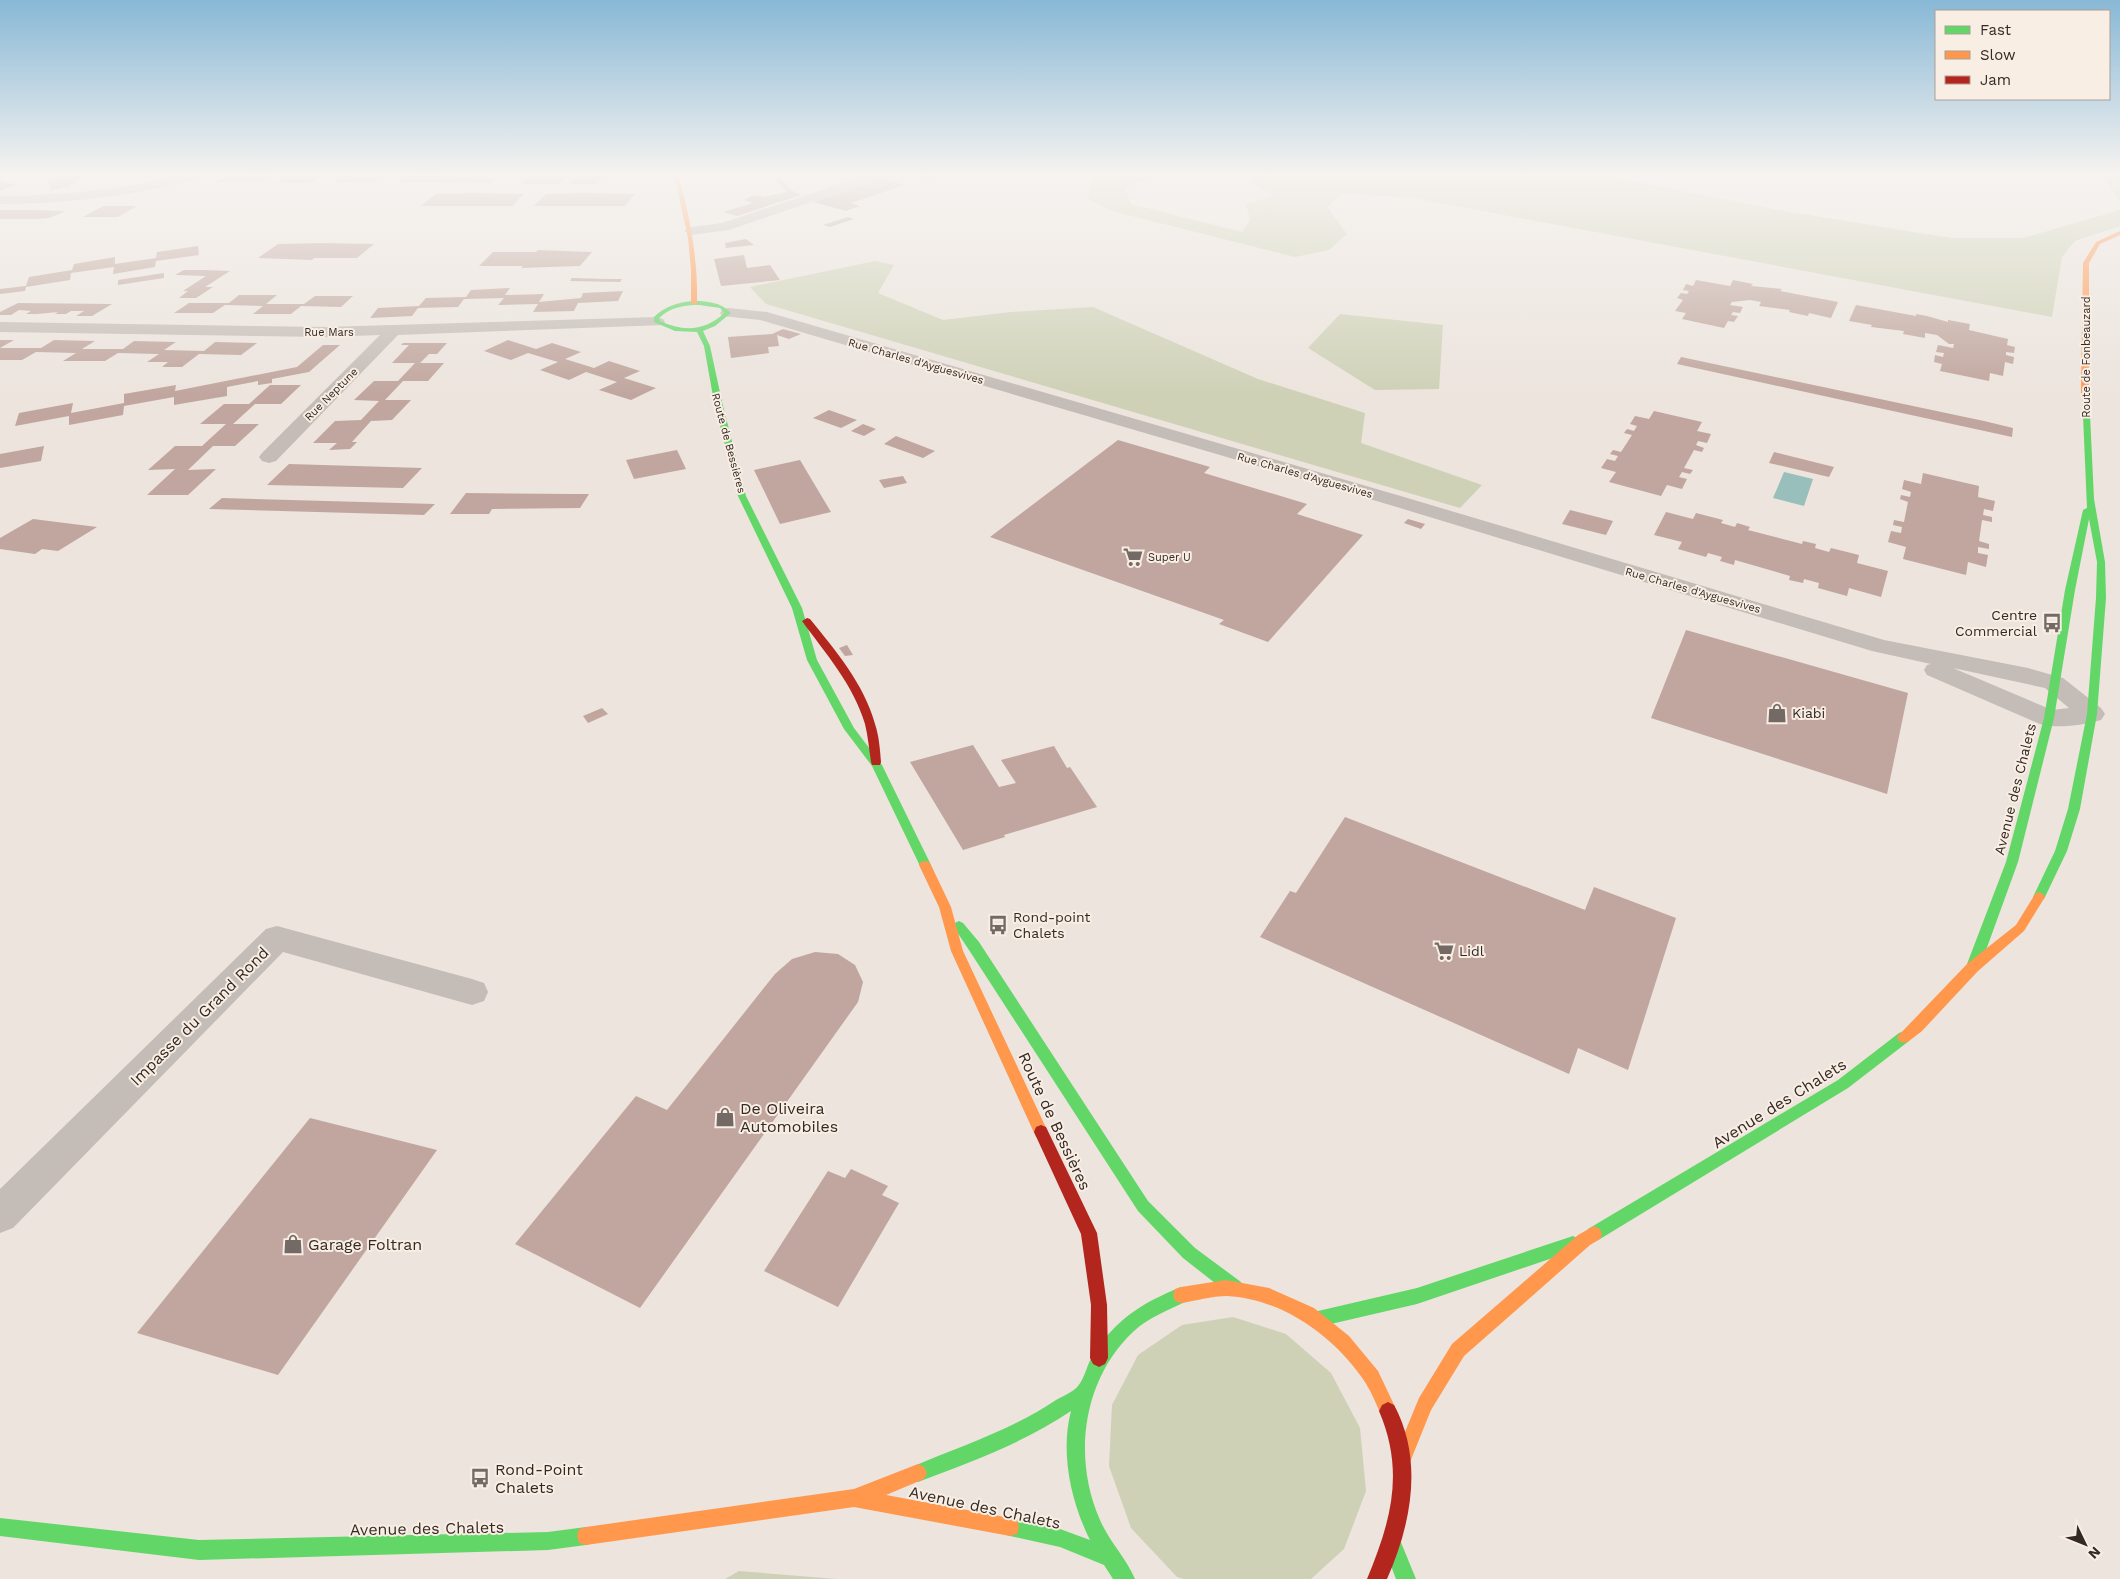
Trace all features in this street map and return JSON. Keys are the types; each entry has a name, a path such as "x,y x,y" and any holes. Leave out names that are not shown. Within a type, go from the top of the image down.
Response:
{"street":[{"path":"694,248 697,283 694,303"},
{"name":"Route de Fonbeauzard","path":"2092,714 2101,598 2101,562 2090,498 2084,376 2086,263 2095,248"},
{"path":"694,303 722,306 728,313 725,319 717,324 699,329 674,329 657,322 656,318 659,313 671,307 694,303"},
{"name":"Rue Charles d'Ayguesvives","path":"728,313 761,315 1880,646 2092,714"},
{"name":"Rue Mars","path":"0,327 393,332 657,322"},
{"name":"Route de Bessières","path":"699,329 707,346 718,402 742,496 796,608 812,660 848,729 877,765 945,907 957,952 1089,1232 1099,1305 1099,1358"},
{"name":"Rue Neptune","path":"269,457 393,332"},
{"name":"Route de Fonbeauzard","path":"2051,701 2082,528 2090,498"},
{"name":"Route de Bessières","path":"796,608 833,655 858,697 869,722 877,765"},
{"name":"Rue Charles d'Ayguesvives","path":"1880,646 2028,676 2051,701 2092,714"},
{"name":"Avenue des Chalets","path":"1973,967 2012,862 2051,701"},
{"name":"Avenue des Chalets","path":"1402,1461 1425,1404 1458,1350 1584,1240 1843,1084 1916,1027 1973,967 2020,928 2048,883 2061,851 2074,810 2092,714"},
{"name":"Route de Bessières","path":"945,907 974,946 1143,1206 1189,1253 1235,1288"},
{"name":"Impasse du Grand Rond","path":"0,1215 277,938 472,992"},
{"name":"Avenue des Chalets","path":"1318,1319 1417,1296 1584,1240"},
{"name":"Route de Bessières","path":"1126,1579 1108,1557 1091,1524 1080,1491 1075,1456 1077,1422 1084,1392 1099,1358 1125,1326 1157,1303 1194,1290 1235,1288 1270,1296 1291,1304 1318,1319 1348,1346 1373,1379 1392,1418 1402,1461 1403,1491 1400,1519 1393,1547 1377,1579"},
{"name":"Avenue des Chalets","path":"0,1527 199,1550 548,1542 854,1498 977,1450 1041,1421 1084,1392"},
{"name":"Avenue des Chalets","path":"854,1498 984,1521 1060,1538 1108,1557"},
{"path":"1393,1547 1406,1579"}],"green space":[{"path":"1258,248 1332,248 1329,250 1295,257"},
{"path":"1680,248 2070,248 2062,257 2052,317"},
{"path":"875,261 894,265 878,293 943,320 1011,312 1093,307 1258,379 1365,413 1361,443 1482,485 1460,508 766,304 750,287"},
{"path":"1340,314 1443,325 1439,389 1375,390 1308,348"},
{"path":"1233,1317 1286,1334 1331,1373 1360,1428 1366,1491 1344,1549 1311,1579 1184,1579 1177,1577 1131,1528 1109,1466 1112,1405 1138,1355 1182,1325"},
{"path":"739,1571 837,1579 725,1579"}],"water":[{"path":"1784,472 1813,479 1804,506 1773,498"}],"building":[{"path":"198,248 199,255 156,261 155,267 113,274 114,267 71,273 70,280 26,287 25,291 0,294 0,289 26,286 29,277 72,270 74,264 115,257 115,264 156,258 157,252"},
{"path":"273,248 370,248 357,258 314,258 312,260 258,258"},
{"path":"538,250 592,252 580,266 521,268 523,266 479,266 493,252 536,252"},
{"path":"744,255 747,268 770,265 780,280 721,286 714,259"},
{"path":"184,270 230,271 205,287 213,287 196,298 179,298 188,291 183,291 206,276 175,275"},
{"path":"164,273 164,278 118,285 118,280"},
{"path":"572,278 622,279 620,282 570,281"},
{"path":"1696,280 1730,286 1733,280 1753,284 1751,286 1782,289 1780,291 1838,302 1831,318 1809,313 1808,316 1789,312 1790,310 1759,306 1761,302 1750,300 1732,302 1730,305 1743,307 1740,313 1733,312 1731,315 1738,316 1734,322 1728,321 1724,328 1682,319 1686,313 1675,311 1683,300 1677,298 1681,293 1687,294 1689,291 1683,290 1686,284 1693,286"},
{"path":"510,288 505,295 544,294 539,302 581,298 583,293 623,291 618,301 578,303 574,311 533,312 538,304 498,305 504,298 464,299 458,307 418,308 412,316 370,318 378,308 419,306 426,298 466,297 471,290"},
{"path":"239,295 277,295 266,304 304,304 315,296 353,296 341,307 301,306 291,314 253,314 263,306 225,305 213,313 174,313 189,303 229,303"},
{"path":"18,303 112,304 92,316 76,316 84,311 71,311 66,314 55,314 58,312 26,314 31,311 19,310 11,315 0,315 0,312"},
{"path":"1856,305 1916,316 1916,314 1927,316 1948,322 1948,320 1970,324 1969,330 2008,339 2007,345 2015,347 2014,353 2006,352 2006,355 2014,357 2013,364 2005,362 2003,376 1990,373 1989,381 1940,371 1942,364 1934,362 1935,355 1943,357 1944,353 1936,352 1938,345 1953,348 1954,344 1949,344 1937,335 1925,333 1925,338 1903,334 1904,331 1871,327 1872,325 1849,321"},
{"path":"783,329 801,334 789,339 777,335 779,346 768,347 769,353 731,358 728,337 772,334"},
{"path":"0,340 14,340 0,348"},
{"path":"54,340 95,341 82,349 123,349 134,341 176,342 164,350 204,351 215,342 257,343 241,355 199,354 182,367 162,367 168,362 147,362 159,354 118,353 105,361 63,361 76,353 36,352 22,360 0,360 0,348 41,348"},
{"path":"508,340 536,349 552,343 581,352 565,359 594,368 609,361 640,371 624,378 656,388 631,400 599,390 617,382 586,372 569,380 540,370 558,362 528,353 511,360 484,351"},
{"path":"403,343 447,343 437,354 429,354 420,363 444,363 428,381 403,381 385,400 411,400 392,420 371,421 352,442 357,442 350,449 329,450 337,443 313,443 335,421 361,420 379,401 354,400 374,381 398,381 415,363 392,363 409,345 401,345"},
{"path":"323,345 340,345 309,372 272,379 272,383 258,385 258,381 227,387 227,396 174,405 174,397 124,406 123,415 69,425 69,416 15,426 19,413 73,403 71,413 124,403 124,394 176,385 175,391 297,367"},
{"path":"1681,357 2013,428 2012,437 1677,364"},
{"path":"270,385 301,385 281,404 255,404 233,424 259,424 235,446 213,446 188,470 216,469 188,495 147,495 175,469 148,470 175,446 202,446 226,424 200,424 224,404 249,404"},
{"path":"829,410 857,420 841,428 813,418"},
{"path":"1654,411 1702,422 1697,431 1711,434 1707,443 1698,441 1696,445 1704,448 1702,452 1694,450 1684,468 1693,470 1690,474 1682,472 1679,477 1687,479 1682,489 1667,485 1661,496 1609,482 1616,472 1601,468 1607,459 1615,461 1618,456 1610,454 1613,450 1621,452 1632,435 1624,433 1627,429 1634,431 1637,426 1630,424 1635,416 1649,419"},
{"path":"863,424 876,429 864,436 851,431"},
{"path":"896,436 935,451 923,458 884,444"},
{"path":"1118,440 1210,467 1204,473 1307,504 1297,514 1363,535 1268,642 1219,624 1224,620 990,537"},
{"path":"44,446 41,461 0,468 0,454"},
{"path":"677,450 686,469 634,479 626,460"},
{"path":"1774,452 1834,467 1829,477 1769,463"},
{"path":"800,460 831,512 780,524 754,470"},
{"path":"289,464 422,468 403,488 267,485"},
{"path":"1923,473 1979,486 1978,497 1995,501 1993,511 1984,509 1983,515 1992,517 1992,522 1982,520 1979,541 1989,544 1989,549 1978,547 1978,553 1988,555 1986,567 1968,562 1966,575 1903,559 1906,547 1888,542 1891,531 1901,533 1902,527 1893,525 1894,520 1904,522 1908,502 1900,499 1901,495 1910,497 1911,492 1902,489 1904,480 1921,484"},
{"path":"903,476 907,483 884,488 879,480"},
{"path":"466,493 589,494 580,508 492,509 489,514 450,514"},
{"path":"222,498 435,504 424,515 209,509"},
{"path":"1570,510 1613,521 1606,535 1562,524"},
{"path":"1666,512 1693,519 1696,513 1723,520 1721,523 1735,527 1737,523 1750,527 1748,530 1802,544 1803,541 1816,544 1815,548 1829,552 1831,548 1859,555 1857,563 1888,571 1881,597 1849,588 1847,596 1818,588 1819,583 1804,579 1803,583 1789,580 1790,576 1735,560 1734,565 1720,561 1722,557 1708,553 1706,557 1678,549 1682,542 1654,535"},
{"path":"33,519 97,527 58,551 42,549 35,554 0,549 0,538"},
{"path":"1408,519 1425,524 1421,529 1404,523"},
{"path":"1686,630 1908,693 1887,794 1651,718"},
{"path":"847,645 853,655 845,656 839,648"},
{"path":"602,708 608,714 588,723 583,716"},
{"path":"973,745 999,787 1016,783 1001,760 1054,746 1067,768 1070,767 1097,807 1004,835 1005,837 963,850 910,762"},
{"path":"1345,817 1585,910 1594,887 1676,918 1628,1070 1578,1048 1569,1074 1260,937 1290,891 1296,893"},
{"path":"815,952 838,954 855,965 863,982 858,1002 640,1308 515,1244 636,1096 667,1110 775,974 792,959"},
{"path":"310,1118 437,1150 278,1375 137,1333"},
{"path":"851,1169 888,1186 882,1195 899,1203 838,1307 764,1271 828,1171 845,1178"}],"traffic: fast":[{"path":"706,303 722,307 728,313 721,320 704,329 675,329 657,322 656,318 667,309 686,304 706,303"},
{"path":"699,329 707,346 718,402 742,496 797,608 812,660 849,729 877,765 925,865"},
{"path":"2039,897 2061,851 2074,809 2092,714 2101,598 2101,562 2090,499 2085,394"},
{"path":"1974,964 2012,862 2049,718 2070,590 2087,510"},
{"path":"959,926 974,946 1143,1206 1189,1253 1235,1288"},
{"path":"1594,1234 1843,1084 1904,1037"},
{"path":"1318,1319 1417,1296 1573,1244"},
{"path":"1125,1579 1097,1536 1082,1495 1077,1469 1076,1442 1079,1416 1085,1391 1095,1367 1110,1345 1134,1320 1181,1295"},
{"path":"918,1473 977,1450 1041,1421 1084,1392"},
{"path":"0,1527 199,1550 548,1541 586,1536"},
{"path":"1010,1527 1060,1538 1108,1557"},
{"path":"1393,1547 1406,1579"}],"traffic: slow":[{"path":"692,248 695,286 694,303"},
{"path":"2085,394 2086,263 2095,248"},
{"path":"925,865 945,907 957,951 1041,1132"},
{"path":"1904,1037 1917,1027 1973,967 2020,928 2039,897"},
{"path":"1402,1461 1425,1404 1458,1350 1584,1240 1594,1234"},
{"path":"1181,1295 1226,1288 1269,1296 1308,1314 1343,1342 1372,1377 1388,1411"},
{"path":"586,1536 854,1498 918,1473"},
{"path":"854,1498 1010,1527"}],"traffic: jam":[{"path":"807,621 852,682 859,696 870,724 876,762"},
{"path":"1041,1132 1089,1233 1099,1305 1099,1358"},
{"path":"1377,1579 1396,1530 1402,1497 1401,1462 1392,1419 1388,1411"}],"place":[{"name":"Super U","path":"1133,557"},
{"name":"Centre Commercial","path":"2052,623"},
{"name":"Kiabi","path":"1777,713"},
{"name":"Rond-point Chalets","path":"998,925"},
{"name":"Lidl","path":"1444,951"},
{"name":"De Oliveira Automobiles","path":"725,1117"},
{"name":"Garage Foltran","path":"293,1244"},
{"name":"Rond-Point Chalets","path":"480,1478"}]}
